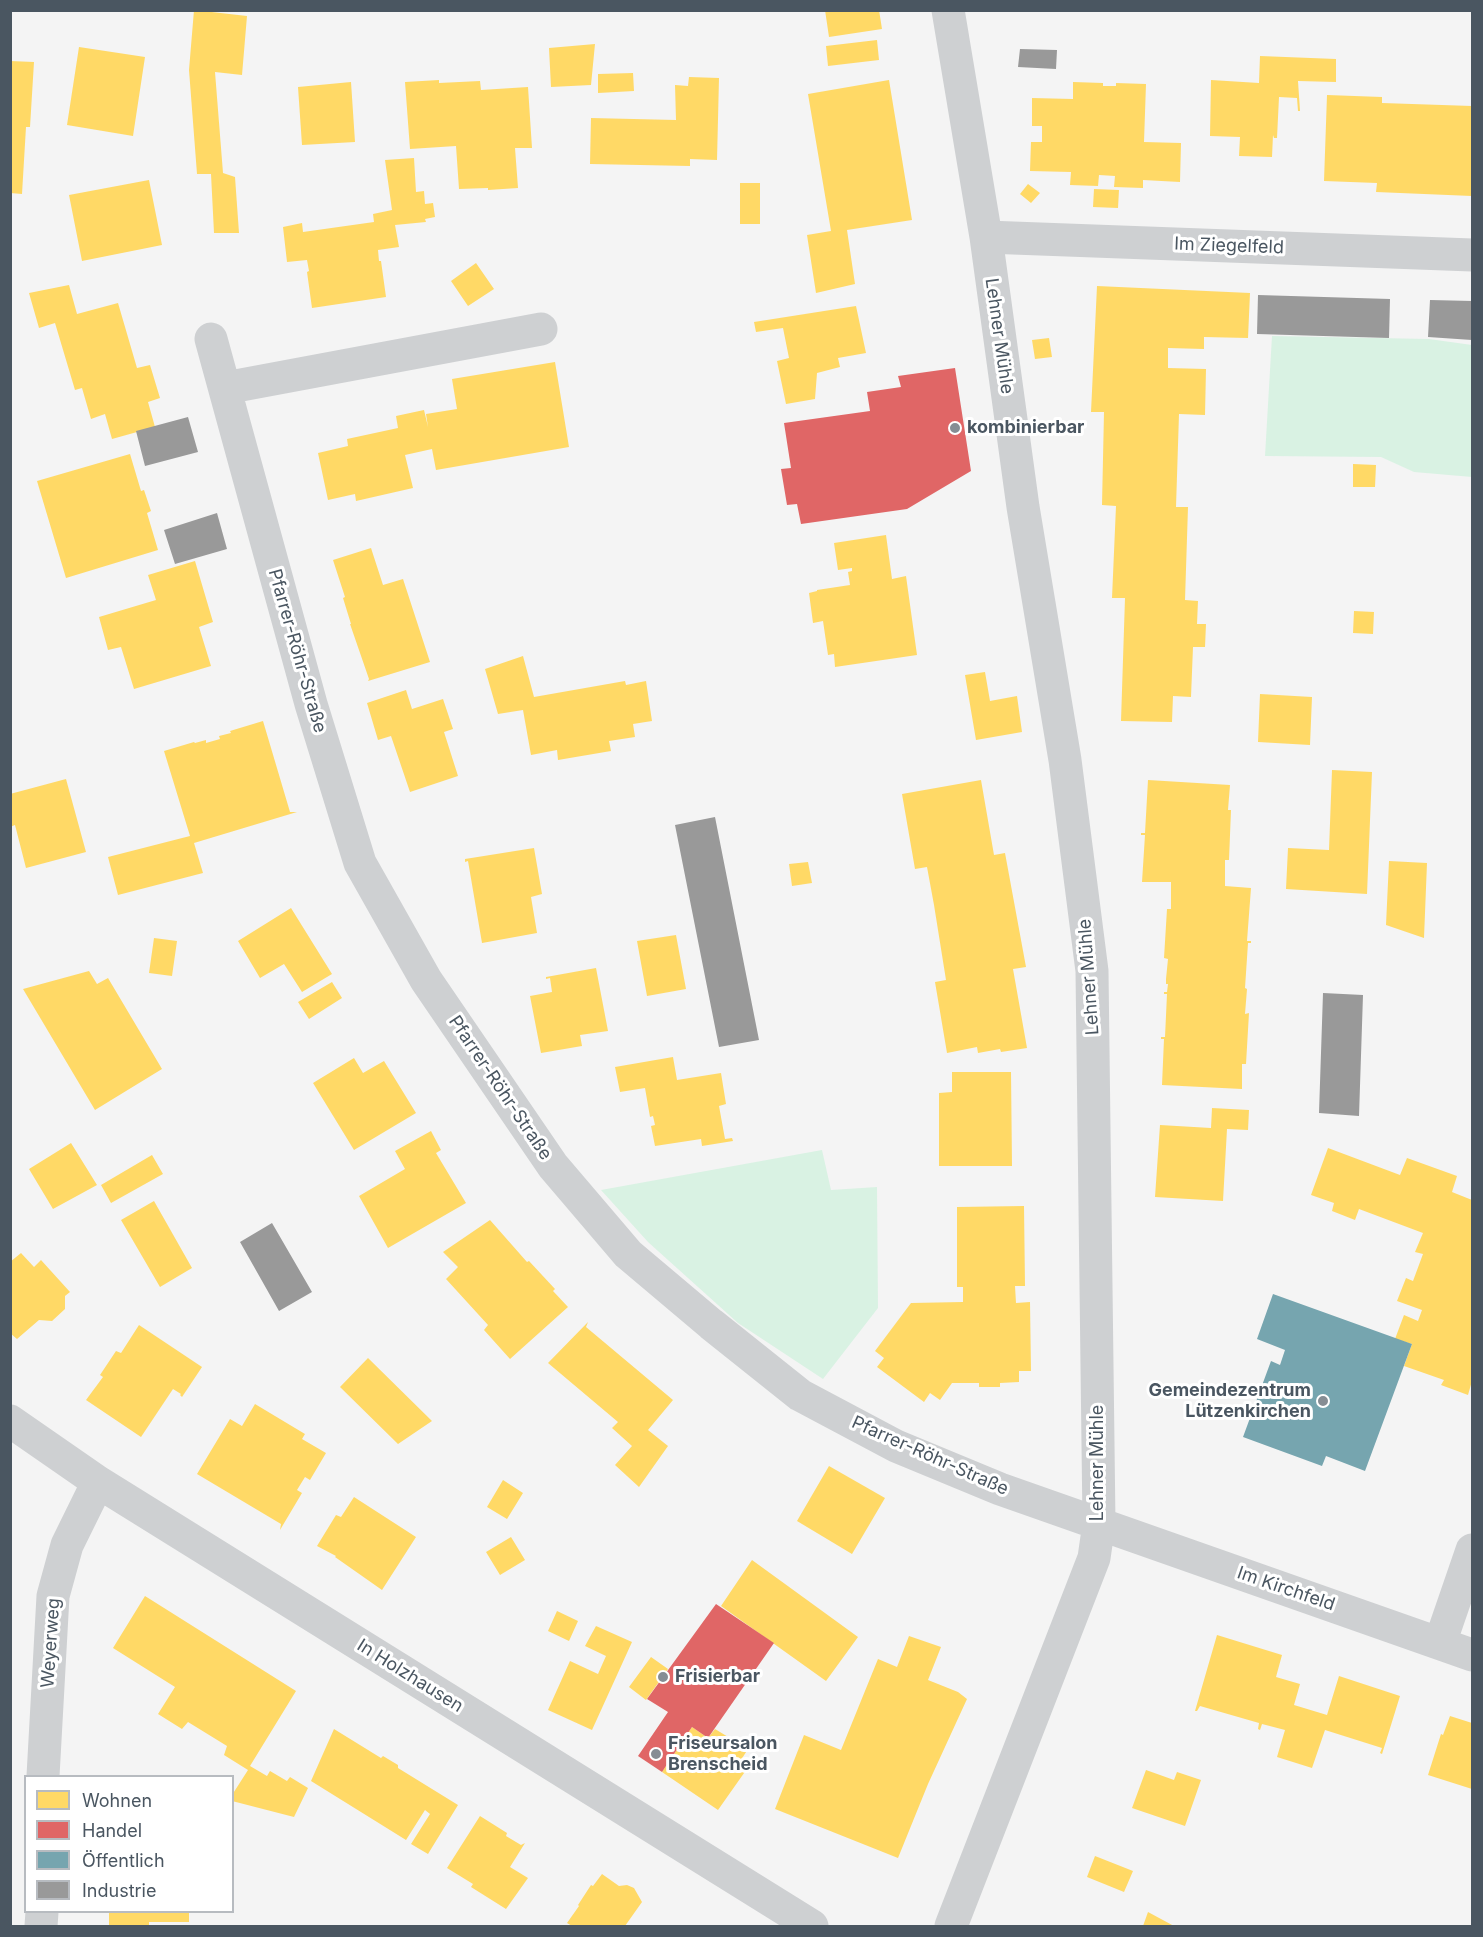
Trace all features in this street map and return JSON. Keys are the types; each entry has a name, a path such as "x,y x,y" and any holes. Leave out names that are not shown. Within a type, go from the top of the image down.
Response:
{"street":[{"name":"Lehner Mühle","path":"948,10 986,237 1023,507 1065,760 1092,971 1099,1523 1094,1558 951,1926"},
{"name":"Im Ziegelfeld","path":"986,237 1473,255"},
{"path":"225,388 541,329"},
{"name":"Pfarrer-Röhr-Straße","path":"211,339 305,683 360,863 426,980 553,1166 628,1254 800,1395 896,1446 1000,1489 1099,1523"},
{"name":"In Holzhausen","path":"10,1421 98,1482 812,1926"},
{"name":"Weyerweg","path":"44,1775 52,1596 67,1545 98,1482"},
{"name":"Im Kirchfeld","path":"1099,1523 1473,1655"},
{"path":"1440,1643 1473,1550"}],"green space":[{"path":"1272,336 1429,339 1472,345 1472,477 1414,472 1381,457 1265,456"},
{"path":"822,1150 831,1190 877,1187 878,1308 823,1379 738,1323 648,1242 601,1190"}],"building: Wohnen":[{"path":"194,10 247,16 242,75 215,72 223,173 235,177 239,233 214,233 211,174 197,174 189,70"},
{"path":"825,10 879,10 882,29 829,37"},
{"path":"877,40 879,60 828,66 826,46"},
{"path":"595,44 591,85 551,87 549,48"},
{"path":"79,47 145,57 133,136 67,125"},
{"path":"1260,56 1336,59 1336,82 1298,81 1300,111 1298,111 1297,98 1279,97 1277,138 1273,135 1272,157 1239,156 1240,137 1210,136 1211,80 1259,83"},
{"path":"10,61 34,62 30,127 26,127 22,194 10,193"},
{"path":"633,73 634,91 598,93 598,74"},
{"path":"689,77 719,78 717,160 690,159 690,166 590,164 591,118 676,120 675,85 688,86"},
{"path":"439,80 439,83 480,81 481,90 528,87 532,148 515,148 518,188 459,189 456,146 410,149 405,82"},
{"path":"889,80 912,220 847,230 855,284 816,293 807,235 831,231 808,94"},
{"path":"351,82 355,142 302,145 298,87"},
{"path":"1073,82 1103,83 1103,86 1116,86 1116,83 1146,84 1144,142 1181,143 1180,182 1143,180 1143,188 1114,187 1115,176 1099,175 1098,186 1070,185 1071,172 1030,171 1031,142 1042,142 1042,126 1032,126 1032,98 1073,99"},
{"path":"1327,95 1382,97 1382,103 1472,106 1472,196 1376,192 1377,183 1324,181"},
{"path":"414,158 416,192 424,191 425,204 433,203 435,217 425,219 426,222 395,225 399,247 378,250 386,297 312,308 307,260 287,262 283,227 302,223 303,232 374,222 373,214 392,210 385,160"},
{"path":"149,180 162,245 82,261 69,195"},
{"path":"740,183 760,183 760,224 740,224"},
{"path":"1028,184 1040,193 1031,203 1020,194"},
{"path":"1094,189 1119,190 1118,208 1093,207"},
{"path":"476,263 494,289 468,306 451,281"},
{"path":"69,285 77,314 118,303 137,368 150,365 160,398 148,402 155,427 112,439 105,414 91,419 82,388 75,390 55,323 39,328 29,293"},
{"path":"1097,286 1250,293 1248,338 1204,337 1204,349 1168,348 1168,368 1206,369 1205,415 1179,414 1176,507 1188,507 1185,600 1198,601 1197,624 1206,624 1205,647 1193,647 1191,697 1173,696 1172,722 1121,721 1125,598 1112,598 1116,506 1102,505 1104,412 1091,412"},
{"path":"856,306 866,353 838,358 840,367 817,373 815,399 786,404 777,361 789,358 783,328 756,332 754,322"},
{"path":"1049,338 1052,357 1035,359 1032,340"},
{"path":"555,362 569,447 436,470 432,449 405,455 413,488 356,501 355,494 328,500 318,453 348,446 347,439 398,428 396,416 424,410 428,427 426,414 457,409 452,379"},
{"path":"130,454 141,491 144,490 151,511 147,513 158,550 66,578 37,481"},
{"path":"1353,464 1376,465 1375,487 1353,487"},
{"path":"886,535 892,579 906,576 917,655 835,667 834,654 828,655 823,621 813,623 809,593 850,585 848,572 852,571 852,568 838,570 834,543"},
{"path":"371,548 383,585 403,579 430,662 368,681 333,560"},
{"path":"195,561 213,622 199,627 211,666 134,689 121,647 108,650 99,617 156,600 148,575"},
{"path":"1354,611 1374,612 1373,634 1353,633"},
{"path":"523,656 534,697 625,681 626,685 646,681 652,721 633,724 635,737 609,741 611,751 558,760 557,750 531,755 523,710 498,714 485,669"},
{"path":"985,672 990,701 1017,696 1022,732 976,740 965,675"},
{"path":"406,690 412,709 443,699 453,729 444,732 458,776 410,792 391,736 378,740 367,703"},
{"path":"1260,694 1312,697 1310,745 1258,742"},
{"path":"263,721 290,812 297,812 194,843 203,873 118,895 108,857 190,836 164,751 194,742 206,740 206,743 220,739 219,736 231,733 230,731"},
{"path":"1332,770 1372,772 1367,894 1286,889 1288,848 1329,850"},
{"path":"66,779 86,852 26,868 15,825 10,827 10,794"},
{"path":"981,780 994,855 1005,853 1026,967 1013,969 1027,1048 978,1053 977,1047 947,1053 935,982 946,980 934,905 927,867 915,869 902,794"},
{"path":"1148,780 1230,785 1229,860 1225,860 1225,886 1251,888 1247,941 1251,943 1248,943 1245,988 1247,989 1245,1014 1249,1013 1246,1064 1242,1064 1242,1089 1162,1085 1164,1039 1161,1037 1165,1037 1167,994 1164,992 1167,992 1168,984 1166,984 1166,979 1168,959 1164,958 1167,909 1171,909 1171,882 1142,882 1145,835 1141,833 1145,833"},
{"path":"534,848 542,894 531,897 537,933 482,943 468,861 465,862 465,859"},
{"path":"1389,861 1427,863 1424,938 1386,925"},
{"path":"808,862 812,883 792,886 789,864"},
{"path":"291,908 332,974 302,992 284,964 260,978 238,941"},
{"path":"676,935 686,989 647,996 637,941"},
{"path":"154,938 177,941 172,976 149,973"},
{"path":"596,968 608,1031 580,1035 582,1046 541,1053 530,996 552,992 550,978 546,979 546,977"},
{"path":"89,971 97,984 108,978 162,1069 95,1110 23,989"},
{"path":"332,982 342,998 309,1019 298,1002"},
{"path":"673,1057 677,1080 721,1073 726,1104 719,1106 725,1139 732,1138 733,1141 702,1146 701,1139 655,1146 651,1126 655,1125 653,1116 650,1117 645,1088 620,1092 615,1067"},
{"path":"354,1058 363,1073 384,1061 416,1113 354,1150 313,1083"},
{"path":"952,1072 1011,1072 1012,1166 939,1166 939,1093 952,1092"},
{"path":"1212,1108 1249,1110 1248,1130 1227,1129 1223,1201 1155,1197 1160,1125 1211,1128"},
{"path":"431,1131 441,1150 436,1153 466,1203 388,1248 359,1196 405,1169 395,1151"},
{"path":"71,1143 97,1185 53,1209 29,1169"},
{"path":"1328,1148 1400,1175 1407,1158 1457,1176 1452,1192 1472,1200 1472,1381 1468,1395 1441,1385 1444,1380 1404,1366 1412,1344 1395,1339 1404,1315 1418,1321 1422,1310 1397,1301 1406,1278 1413,1281 1423,1254 1415,1252 1423,1233 1359,1209 1355,1220 1332,1211 1334,1203 1311,1195"},
{"path":"152,1155 163,1174 111,1203 101,1185"},
{"path":"154,1201 192,1268 160,1287 121,1220"},
{"path":"1024,1206 1025,1286 1015,1286 1016,1303 1030,1302 1031,1371 1019,1371 1019,1382 1000,1383 1000,1387 979,1387 979,1383 952,1383 940,1400 930,1393 924,1402 877,1367 884,1358 875,1351 911,1303 963,1302 963,1287 957,1287 957,1207"},
{"path":"490,1220 527,1262 529,1261 555,1289 553,1291 568,1307 510,1359 484,1330 488,1325 446,1279 458,1267 443,1252"},
{"path":"21,1253 34,1267 41,1260 70,1292 65,1296 65,1309 52,1321 39,1320 17,1339 10,1333 10,1262"},
{"path":"588,1322 586,1327 673,1400 648,1430 668,1446 639,1487 615,1465 632,1446 612,1428 618,1422 548,1363"},
{"path":"139,1325 202,1367 182,1397 173,1389 141,1437 86,1400 103,1377 100,1375 116,1351 121,1353"},
{"path":"368,1358 432,1421 398,1444 340,1387"},
{"path":"255,1404 305,1434 302,1439 326,1453 310,1480 305,1477 297,1490 302,1493 280,1530 281,1524 197,1474 230,1419 242,1426"},
{"path":"829,1466 885,1498 852,1554 797,1521"},
{"path":"503,1480 523,1493 507,1519 487,1507"},
{"path":"354,1497 416,1537 382,1590 336,1556 317,1546 336,1515 341,1517"},
{"path":"511,1537 525,1560 500,1575 486,1552"},
{"path":"752,1560 858,1637 826,1681 721,1606"},
{"path":"145,1596 296,1691 250,1766 267,1776 270,1771 287,1781 290,1777 308,1788 294,1817 234,1802 234,1792 248,1770 224,1755 227,1746 188,1722 182,1729 158,1714 175,1687 113,1648"},
{"path":"557,1611 578,1621 569,1641 548,1631"},
{"path":"596,1626 632,1642 592,1730 548,1710 570,1661 598,1674 606,1656 585,1646"},
{"path":"1217,1635 1282,1655 1276,1677 1300,1684 1294,1705 1327,1715 1339,1676 1400,1696 1382,1754 1380,1753 1382,1748 1325,1730 1312,1768 1277,1757 1285,1730 1262,1724 1260,1730 1258,1729 1259,1723 1200,1706 1195,1711"},
{"path":"909,1636 941,1647 928,1680 958,1692 967,1699 928,1784 898,1858 775,1809 804,1735 841,1750 878,1659 897,1667"},
{"path":"651,1657 668,1669 646,1700 629,1687"},
{"path":"1450,1716 1472,1723 1472,1789 1428,1775 1441,1734 1443,1735"},
{"path":"692,1727 708,1738 715,1729 748,1749 741,1760 749,1766 718,1810 662,1772"},
{"path":"334,1729 381,1758 383,1756 398,1765 398,1768 458,1805 428,1854 411,1844 430,1814 425,1810 406,1840 311,1781"},
{"path":"1146,1770 1174,1780 1177,1772 1201,1780 1185,1826 1132,1808"},
{"path":"480,1816 521,1845 525,1843 510,1867 528,1878 506,1909 471,1887 473,1884 447,1868"},
{"path":"1095,1856 1133,1871 1124,1892 1087,1877"},
{"path":"602,1874 619,1886 627,1885 634,1888 642,1902 625,1926 572,1926 567,1923 591,1885 593,1886"},
{"path":"1148,1912 1174,1926 1143,1926"},
{"path":"109,1913 189,1913 189,1922 149,1922 149,1926 109,1926"}],"building: Handel":[{"path":"955,368 971,471 907,509 801,524 797,504 787,505 781,469 791,468 784,423 870,411 867,392 901,387 898,376"},
{"path":"716,1604 774,1643 708,1738 692,1727 662,1772 638,1756 668,1712 647,1699"}],"building: Öffentlich":[{"name":"Gemeindezentrum Lützenkirchen","path":"1273,1294 1412,1344 1365,1471 1326,1456 1322,1466 1243,1437 1271,1361 1280,1365 1285,1350 1257,1339"}],"building: Industrie":[{"path":"1020,49 1057,50 1056,69 1018,67"},
{"path":"1258,295 1390,299 1389,338 1257,334"},
{"path":"1430,300 1472,301 1472,340 1428,337"},
{"path":"188,417 198,452 145,466 136,431"},
{"path":"217,513 227,549 175,564 164,530"},
{"path":"715,817 759,1040 719,1047 675,825"},
{"path":"1323,993 1363,995 1359,1116 1319,1113"},
{"path":"272,1223 312,1292 279,1311 240,1242"}],"place":[{"name":"kombinierbar","path":"955,428"},
{"name":"Gemeindezentrum Lützenkirchen","path":"1323,1401"},
{"name":"Frisierbar","path":"663,1677"},
{"name":"Friseursalon Brenscheid","path":"656,1754"}]}
